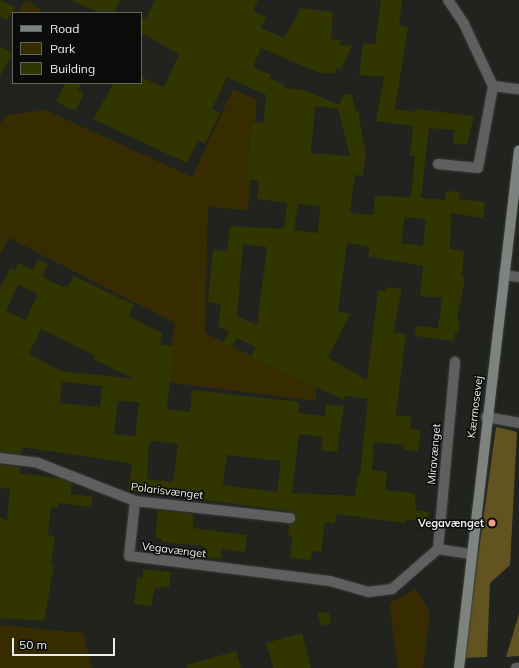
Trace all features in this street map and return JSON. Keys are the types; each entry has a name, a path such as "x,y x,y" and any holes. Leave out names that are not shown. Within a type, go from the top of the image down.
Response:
{"street":[{"path":"438,164 478,168 493,86 487,69 464,24 448,0"},
{"path":"493,86 519,89"},
{"name":"Kærmosevej","path":"459,668 486,417 519,150"},
{"path":"504,275 519,277"},
{"name":"Miravænget","path":"438,550 455,362"},
{"path":"486,417 519,423"},
{"name":"Polarisvænget","path":"0,458 38,462 135,501 290,518"},
{"name":"Vegavænget","path":"135,501 129,556 330,580 368,592 392,589 438,550"},
{"path":"438,550 471,554"}],"green space":[{"path":"26,0 44,12 18,12"},
{"path":"233,89 257,100 248,210 208,207 205,333 316,387 316,401 166,382 175,323 9,238 0,255 0,124 6,115 46,110 192,177"},
{"path":"416,589 430,613 423,668 398,668 389,603"},
{"path":"0,625 83,633 92,668 0,668"}],"shaded area":[{"path":"496,427 517,432 510,565 490,583 487,657 464,658"},
{"path":"519,614 519,656 506,657"}],"building":[{"path":"0,0 16,7 7,20 0,16"},
{"path":"70,0 120,0 114,12 98,12"},
{"path":"155,0 258,0 253,11 266,17 261,28 284,38 301,8 333,12 331,39 341,40 340,45 352,46 341,70 337,67 334,74 319,73 261,48 253,67 271,75 270,78 284,85 284,88 304,90 339,105 344,94 352,95 356,112 358,111 366,155 363,176 355,175 350,213 373,215 375,196 411,197 415,156 410,156 413,126 376,121 384,77 359,75 363,43 375,44 381,0 402,0 399,26 408,27 395,109 415,112 416,109 474,116 467,145 453,144 454,130 429,128 421,198 445,200 446,191 460,192 459,199 485,202 483,218 451,213 450,249 464,251 462,277 465,278 457,320 460,320 458,334 455,333 454,341 415,336 416,326 438,328 442,298 420,296 423,266 368,256 370,247 347,243 338,312 350,314 328,358 367,380 378,290 385,291 386,287 402,289 393,333 406,334 396,415 411,417 410,429 421,430 418,451 404,450 404,445 374,442 372,470 387,472 385,490 415,493 416,510 429,512 428,522 406,519 405,523 336,514 335,524 325,522 321,552 312,551 311,560 290,558 292,536 288,536 289,524 296,518 291,511 128,491 132,464 129,463 22,447 21,454 0,452 0,289 10,268 15,270 19,263 33,270 38,259 48,264 43,274 44,278 64,287 68,286 74,276 133,304 129,317 162,333 160,344 174,346 167,409 190,412 192,390 299,402 298,413 325,416 326,404 344,406 337,452 321,450 323,437 299,434 292,493 355,496 358,474 360,474 368,399 345,396 344,400 251,357 256,347 237,338 232,347 223,343 229,331 218,326 221,304 208,302 213,249 227,251 230,226 284,229 287,203 257,199 259,181 246,179 252,122 263,123 266,95 227,77 212,109 220,113 205,144 198,140 187,163 93,119 113,84 142,84 142,77 164,87 179,54 142,34 142,17 146,19","holes":["315,106 338,109 350,156 311,153","298,204 320,206 318,233 294,230","405,217 426,219 423,246 401,243","243,244 267,247 257,325 237,316","18,285 38,294 26,320 6,311","41,329 95,356 93,359 134,379 61,371 29,354","62,382 102,386 100,407 60,403","118,401 139,402 135,436 114,434","152,441 178,444 173,482 147,479 149,443","227,455 281,461 277,492 223,485"]},
{"path":"0,46 12,53 12,56 0,76"},
{"path":"65,84 81,84 78,90 84,93 75,111 56,102"},
{"path":"0,465 20,467 19,473 58,478 72,483 70,494 93,497 91,507 58,503 58,508 51,507 48,535 55,536 51,566 54,566 44,621 0,618 0,517 7,521 10,489 0,488"},
{"path":"158,510 193,514 193,528 247,535 245,552 222,549 221,559 202,557 204,546 162,542 162,539 155,538"},
{"path":"143,569 171,572 169,587 155,588 151,606 134,604 137,577 142,578"},
{"path":"317,612 329,613 331,623 321,626"},
{"path":"302,633 311,668 273,668 266,643"},
{"path":"236,651 241,668 187,668 187,665"}],"place":[{"name":"Vegavænget","path":"492,523"}]}
